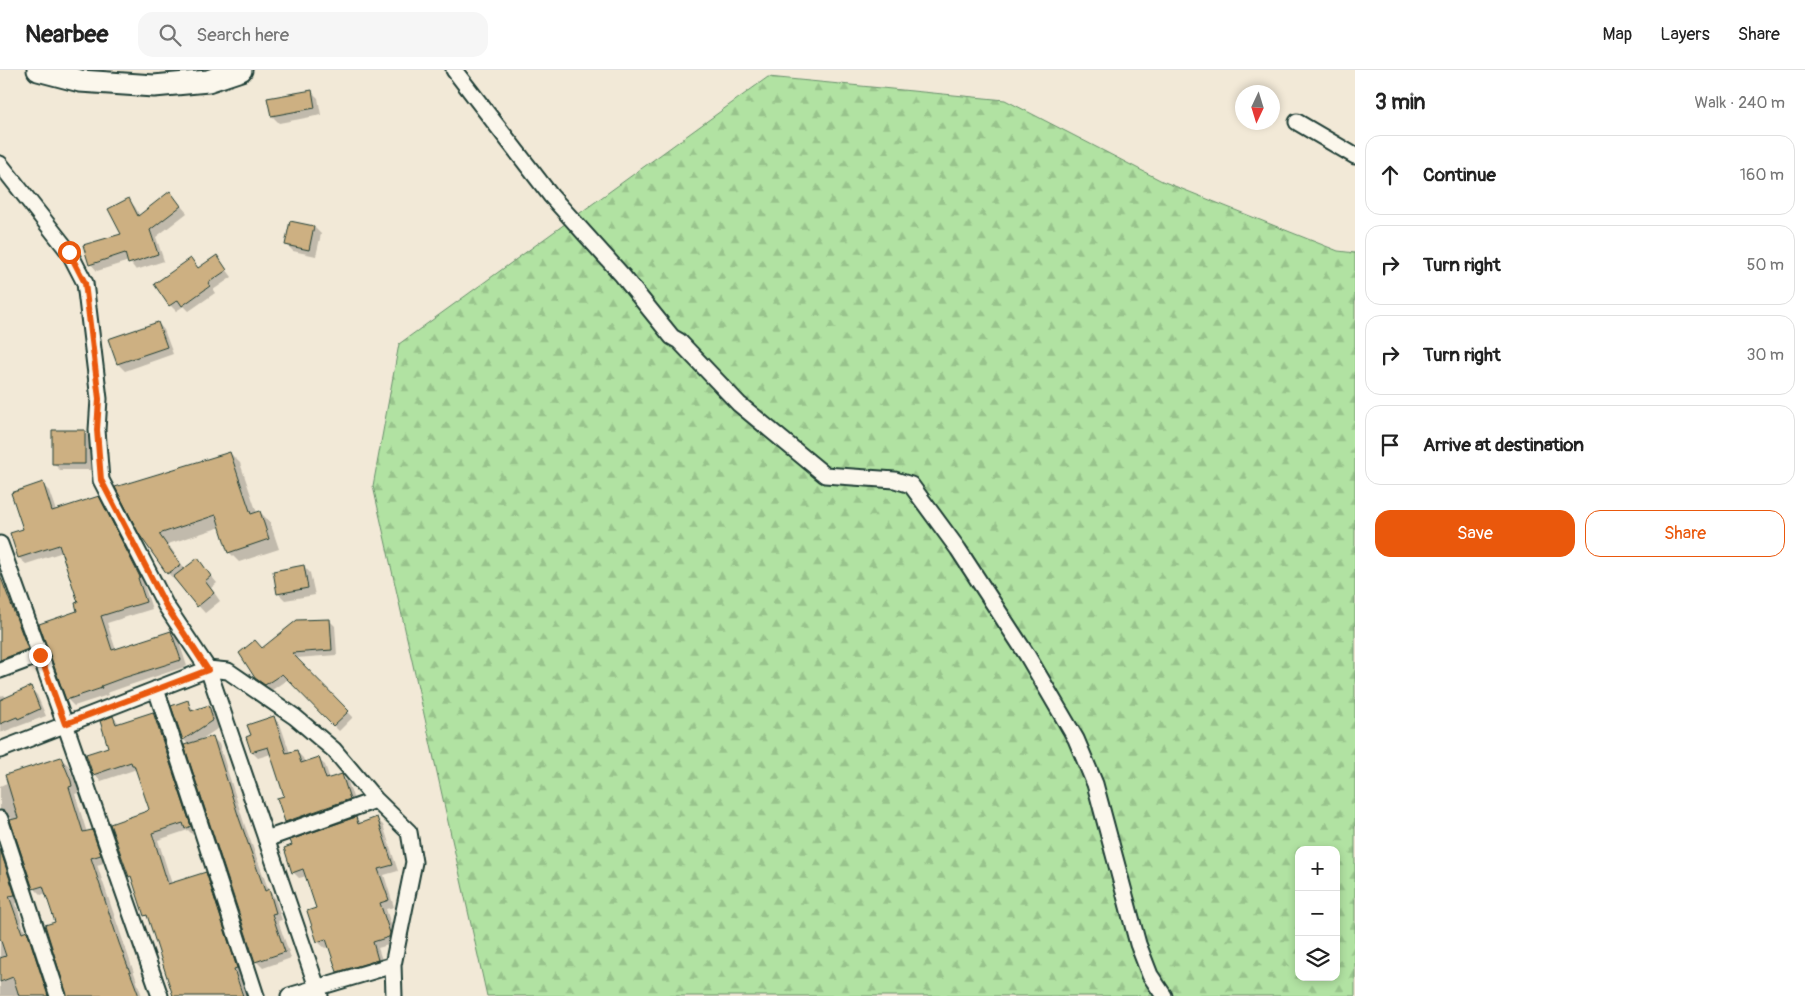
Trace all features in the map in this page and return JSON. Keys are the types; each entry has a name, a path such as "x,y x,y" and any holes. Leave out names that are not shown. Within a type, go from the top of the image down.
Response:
{"street":[{"path":"38,70 80,81 154,86 208,81 241,70"},
{"path":"62,70 80,81"},
{"path":"454,70 551,196 622,275 672,337 679,341 739,404 825,475 896,480 912,485 958,549 1027,655 1076,739 1095,784 1138,944 1150,975 1164,996"},
{"path":"1297,122 1355,156"},
{"path":"0,164 69,252 85,283 99,399 97,430 101,480 166,606 208,670 318,991"},
{"path":"0,544 3,562 65,724 160,996"},
{"path":"0,670 40,655"},
{"path":"0,750 208,670 228,671 295,717 334,750 376,800 409,832 414,862 393,965 394,996"},
{"path":"156,689 256,996"},
{"path":"266,839 376,800"},
{"path":"0,819 58,996"},
{"path":"289,996 318,991 393,965"}],"green space":[{"path":"768,77 1005,100 1162,181 1338,251 1355,253 1355,996 487,996 373,486 399,344"}],"building":[{"path":"312,90 315,108 271,116 267,98"},
{"path":"170,191 181,206 150,230 158,254 128,264 125,253 89,265 83,245 121,234 108,209 129,198 138,216"},
{"path":"290,221 314,226 309,250 285,245"},
{"path":"217,255 227,270 208,283 210,286 182,306 178,300 169,306 154,284 191,258 198,268"},
{"path":"158,322 167,347 117,364 108,339"},
{"path":"52,430 85,430 85,464 52,464"},
{"path":"230,452 251,514 260,511 269,539 228,553 216,515 159,534 181,565 167,574 139,534 115,487"},
{"path":"43,482 52,511 99,496 140,577 138,578 146,602 101,616 112,650 171,631 181,660 120,679 101,686 102,688 66,700 39,624 77,611 75,603 78,602 59,545 18,558 10,533 23,529 11,493"},
{"path":"198,558 211,576 205,581 214,593 197,607 173,577"},
{"path":"304,565 308,588 277,594 273,571"},
{"path":"0,575 28,649 0,660"},
{"path":"330,619 332,650 292,653 349,711 333,726 282,674 265,685 255,678 239,653 255,640 262,648 297,620"},
{"path":"31,686 40,709 18,719 17,717 0,724 0,700"},
{"path":"188,700 191,711 209,705 213,720 183,740 171,706"},
{"path":"153,712 191,826 185,829 183,823 152,833 168,884 206,872 237,968 234,969 243,996 173,996 147,915 144,916 131,876 129,877 110,824 149,809 134,765 131,762 93,775 86,754 108,747 100,721 113,716 116,724"},
{"path":"274,716 286,753 297,750 301,763 319,757 326,779 342,774 350,799 285,822 277,798 284,796 268,747 251,752 246,737 251,735 247,725"},
{"path":"213,736 265,891 269,889 276,913 272,914 285,952 255,962 184,745"},
{"path":"61,757 71,781 72,786 69,787 83,832 92,830 101,855 91,858 139,996 67,996 45,925 55,922 43,886 33,889 10,820 18,818 5,775"},
{"path":"356,817 358,824 377,817 393,865 378,869 389,900 380,903 390,933 389,937 373,942 378,960 337,972 326,939 317,942 307,911 316,908 303,869 292,873 284,848 292,845 290,840"},
{"path":"0,849 15,895 9,896 22,933 27,931 48,996 19,996 13,977 0,982 0,958 6,956 0,938"}],"route":[{"path":"40,655 65,724 208,670 166,606 101,480 97,430 99,399 85,283 69,252"}]}
